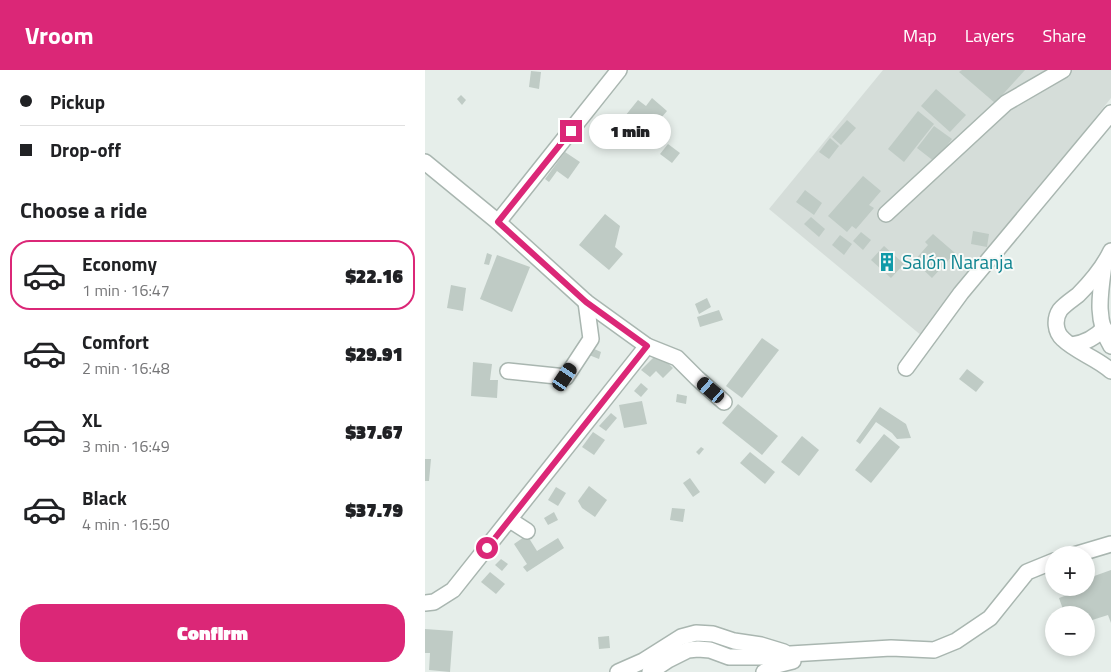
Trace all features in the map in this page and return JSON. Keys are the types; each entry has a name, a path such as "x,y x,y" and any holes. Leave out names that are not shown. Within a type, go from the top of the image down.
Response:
{"street":[{"path":"498,222 619,70"},
{"path":"886,214 1006,103 1063,70"},
{"path":"906,368 961,293 1111,113"},
{"path":"425,162 498,222 586,302 647,346 677,358 724,402"},
{"path":"1111,251 1104,265 1061,310 1057,318 1056,329 1061,338 1111,372"},
{"path":"1104,265 1099,309 1111,346"},
{"path":"1072,300 1089,302 1099,309"},
{"path":"508,371 565,377 591,339 586,302"},
{"path":"1072,346 1083,343 1099,334 1104,328"},
{"path":"425,603 434,602 453,590 647,346"},
{"path":"510,520 527,531"},
{"path":"1095,549 1111,544"},
{"path":"650,672 667,660 688,650 698,649 710,650 729,657 761,657 891,648 934,650 956,641 990,618 1027,572 1045,565"},
{"path":"618,672 643,661 681,637 696,633 713,634 790,654"},
{"path":"696,633 698,649"},
{"path":"764,672 777,665 799,659 806,653"}],"shaded area":[{"path":"883,70 1111,70 1111,98 922,336 769,209"}],"building":[{"path":"962,70 1025,70 995,103 959,72"},
{"path":"531,71 541,72 539,89 529,87"},
{"path":"936,89 966,115 950,132 921,106"},
{"path":"461,95 466,100 462,105 457,99"},
{"path":"652,98 667,111 643,139 621,121 638,100 646,106"},
{"path":"918,111 934,124 904,162 888,149"},
{"path":"847,120 856,128 841,145 832,137"},
{"path":"934,126 952,139 935,162 917,148"},
{"path":"830,138 839,146 829,159 819,152"},
{"path":"668,144 680,153 672,163 660,154"},
{"path":"565,152 580,162 568,179 557,171 549,182 545,179"},
{"path":"863,176 881,191 869,205 874,208 856,229 852,226 847,232 828,216"},
{"path":"805,190 822,203 814,215 796,202"},
{"path":"605,214 620,226 615,247 623,254 609,270 579,245"},
{"path":"811,217 825,229 819,237 804,224"},
{"path":"973,231 989,234 987,247 971,244"},
{"path":"861,232 871,240 863,250 853,241"},
{"path":"933,234 955,253 932,278 914,261 928,245 925,242"},
{"path":"840,235 852,244 844,255 832,245"},
{"name":"Salón Naranja","path":"884,246 904,264 891,278 871,260"},
{"path":"487,253 492,255 489,265 484,264"},
{"path":"497,255 530,267 512,312 480,299"},
{"path":"451,285 466,288 463,311 447,308"},
{"path":"707,298 711,307 699,314 695,304"},
{"path":"719,310 723,320 700,327 697,317"},
{"path":"762,338 779,350 742,398 726,386"},
{"path":"592,348 601,352 599,359 589,355"},
{"path":"658,353 673,368 663,378 656,371 650,377 641,370"},
{"path":"473,362 492,364 490,380 498,380 497,398 471,396"},
{"path":"967,369 984,382 976,392 959,379"},
{"path":"641,383 648,389 641,397 634,391"},
{"path":"677,394 687,396 686,404 676,402"},
{"path":"642,401 647,424 624,428 619,405"},
{"path":"738,404 778,436 762,455 722,423"},
{"path":"880,407 906,424 911,438 897,439 892,433 876,422 860,444 856,441"},
{"path":"611,413 617,418 606,431 599,426"},
{"path":"593,432 605,440 594,455 582,447"},
{"path":"884,434 900,447 871,483 855,470"},
{"path":"802,436 819,450 799,476 781,462"},
{"path":"701,447 704,449 699,455 696,452"},
{"path":"750,452 775,472 765,484 740,463"},
{"path":"425,459 431,459 429,481 425,481"},
{"path":"690,478 700,492 693,497 683,483"},
{"path":"589,486 607,500 595,517 582,508 578,501"},
{"path":"556,487 566,493 558,506 548,500"},
{"path":"672,508 685,509 683,522 670,520"},
{"path":"554,512 558,520 548,525 544,518"},
{"path":"527,535 537,551 558,538 564,548 527,572 523,567 527,564 514,544"},
{"path":"501,559 508,564 502,571 495,565"},
{"path":"1111,570 1111,623 1108,615 1095,619 1095,606 1062,606 1059,598 1065,596 1095,596 1095,576"},
{"path":"490,572 505,584 496,594 481,582"},
{"path":"425,629 453,631 450,672 429,670 430,653 425,653"},
{"path":"609,636 610,648 599,649 598,637"}],"place":[{"name":"Salón Naranja","path":"887,262"}],"route":[{"path":"487,548 647,346 586,302 498,222 571,131"}]}
